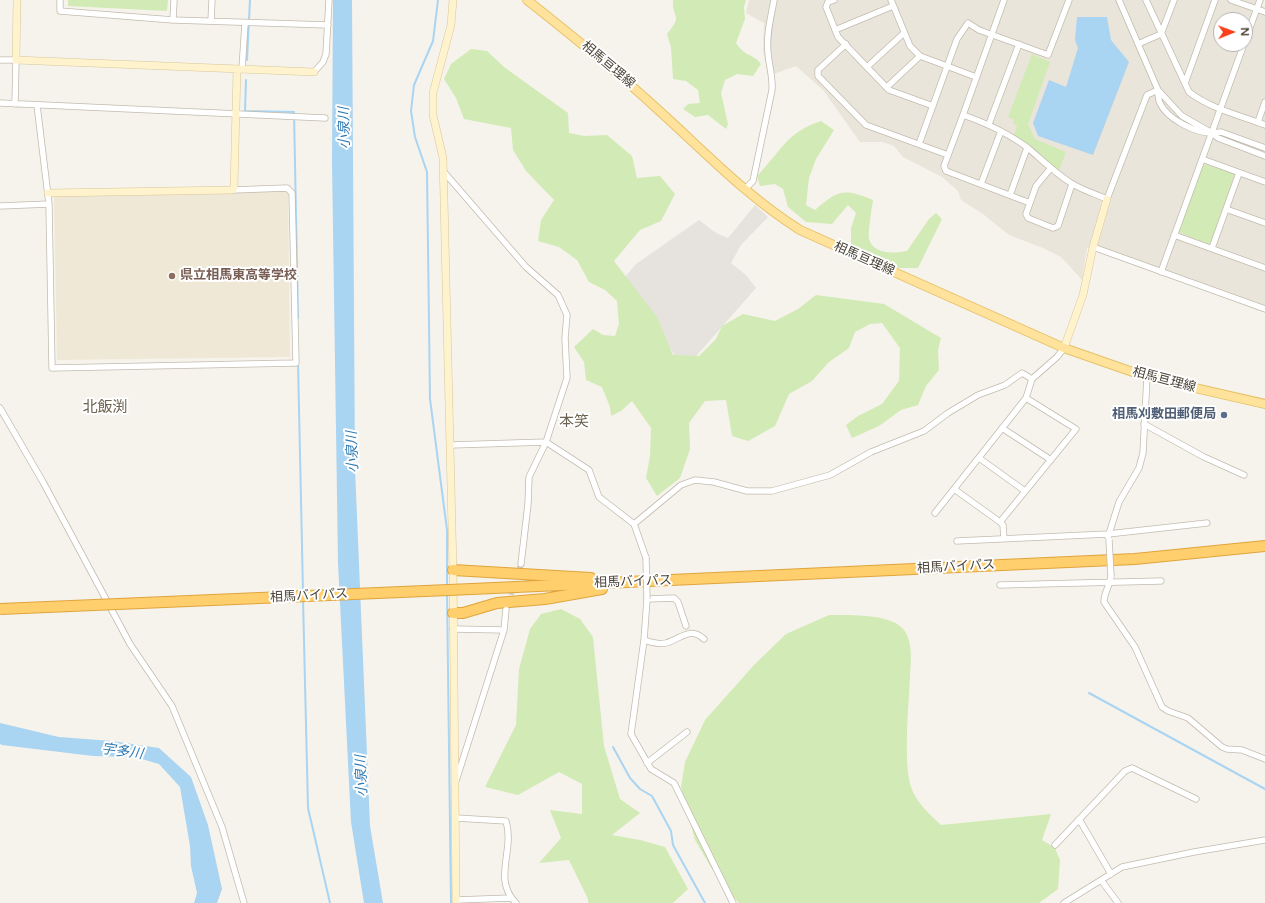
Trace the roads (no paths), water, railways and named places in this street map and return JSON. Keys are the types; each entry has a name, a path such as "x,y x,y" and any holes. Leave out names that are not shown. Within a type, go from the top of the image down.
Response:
{"highway":[{"name":"相馬バイパス","path":"0,610 1135,559 1265,546"},
{"path":"453,570 638,582"},
{"path":"453,613 463,613 497,603 544,599 638,582"}],"main road":[{"name":"相馬亘理線","path":"527,0 609,65 745,189 777,215 800,230 1064,348 1147,377 1265,404"}],"street":[{"path":"15,104 17,0"},
{"path":"60,0 60,11 173,20 328,25"},
{"path":"173,20 174,0"},
{"path":"211,21 212,0"},
{"path":"0,60 314,72 323,62 326,54 329,0"},
{"path":"453,0 449,32 433,93 433,115 444,158 451,445 456,783 456,901 511,898"},
{"path":"745,189 753,181 772,90 773,79 768,52 769,24 774,0"},
{"path":"834,0 828,2 826,7 838,37 889,90 933,106"},
{"path":"1004,0 944,166 946,171 1030,203"},
{"path":"919,144 957,39 968,23 992,34 1048,55 1068,0"},
{"path":"1119,0 1158,90 1160,103 1169,114 1189,128 1201,133 1221,132 1265,148"},
{"path":"1146,0 1189,92 1221,110 1265,125"},
{"path":"1138,44 1161,34 1174,0"},
{"path":"1185,83 1215,0"},
{"path":"1231,0 1265,12"},
{"path":"1253,18 1260,0"},
{"path":"836,30 892,3 910,46 920,56 976,77"},
{"path":"232,190 234,188 235,114 240,69 248,23"},
{"path":"867,67 904,33"},
{"path":"846,44 818,70 818,76 866,125 948,155"},
{"path":"989,124 1019,44"},
{"path":"1161,272 1241,52"},
{"path":"886,87 920,56"},
{"path":"935,514 1026,398 1032,379 1057,357 1064,348 1083,296 1092,247 1107,199 1147,95 1158,90"},
{"path":"1258,122 1265,102"},
{"path":"0,103 325,118"},
{"path":"37,105 49,204 52,368 296,363 292,193 287,188 48,193"},
{"path":"962,115 989,124 1027,148 1050,169 1072,184 1107,199"},
{"path":"981,184 1001,131"},
{"path":"1212,132 1218,138 1265,156"},
{"path":"1010,195 1027,148"},
{"path":"1202,159 1265,182"},
{"path":"1050,169 1036,186 1026,214 1028,218 1053,228 1058,226 1072,184"},
{"path":"444,172 526,267 558,295 567,316 565,338 566,378 546,442 529,477 528,504 521,564"},
{"path":"1212,248 1239,173"},
{"path":"0,206 49,204"},
{"path":"1226,209 1265,223"},
{"path":"1174,235 1265,268"},
{"path":"1092,247 1265,309"},
{"path":"634,524 681,485 695,480 714,482 748,491 772,491 830,474 871,452 924,431 948,413 978,395 1005,385 1022,373 1032,379"},
{"path":"1147,377 1142,453 1139,468 1119,502 1108,537 1111,579 1104,594 1104,602 1135,647 1162,707 1168,711 1188,718 1227,750 1247,752 1265,758"},
{"path":"1000,522 1076,429 1026,398"},
{"path":"0,408 43,482 130,644 172,706 222,827 244,903"},
{"path":"1144,424 1204,457 1244,475"},
{"path":"1002,428 1051,460"},
{"path":"451,445 546,442 589,470 599,497 634,524 646,558 647,599 644,640 631,734 651,769 674,783 733,903"},
{"path":"978,458 1025,491"},
{"path":"954,489 1004,525 1004,539"},
{"path":"957,541 1108,537 1207,523"},
{"path":"1000,585 1111,579 1161,581"},
{"path":"647,599 674,598 678,602 686,626"},
{"path":"456,783 504,630 506,609"},
{"path":"453,629 504,630"},
{"path":"644,640 665,643 690,633 697,634 704,639"},
{"path":"648,763 687,732"},
{"path":"1055,845 1124,771 1132,768 1196,799"},
{"path":"456,818 506,821 508,829 508,843 504,883 508,895 516,903"},
{"path":"1079,819 1111,874"},
{"path":"1064,903 1122,867 1265,840"},
{"path":"1101,880 1118,903"}],"water":[{"name":"小泉川","path":"333,0 352,0 355,469 370,826 383,903 364,903 351,822 338,563 332,162"},
{"path":"1077,17 1107,17 1111,40 1129,62 1093,155 1038,136 1033,123 1049,80 1066,87 1078,48 1075,40"},
{"name":"宇多川","path":"0,723 59,737 112,741 159,748 191,777 208,825 222,889 217,903 194,903 197,893 191,866 190,846 180,787 159,764 135,757 93,756 2,745 0,744"}],"waterway":[{"path":"247,60 250,0"},
{"path":"438,0 433,41 414,85 411,111 415,137 427,172 430,399 447,530 447,587"},
{"path":"246,80 245,111 294,112 298,318"},
{"path":"298,363 303,592"},
{"path":"447,593 451,903"},
{"path":"303,599 308,808 330,903"},
{"path":"1089,693 1265,789"},
{"path":"613,747 630,778 640,789 652,796 671,831 673,845 705,903"}],"tunnel":[{"path":"508,603 521,564"}],"place":[{"name":"県立相馬東高等学校","path":"172,276"},
{"name":"相馬刈敷田郵便局","path":"1224,415"}],"district":[{"name":"北飯渕","path":"105,408"},
{"name":"本笑","path":"574,422"}]}
